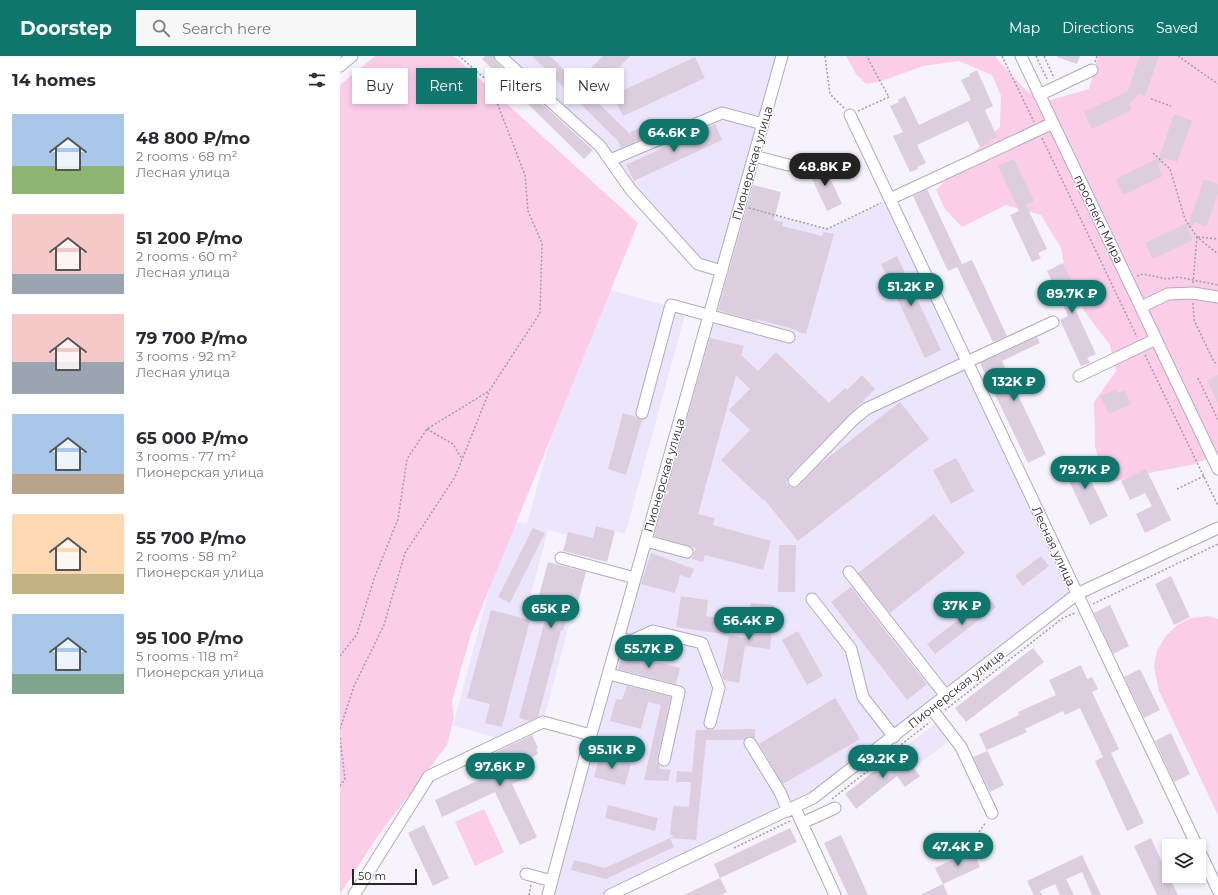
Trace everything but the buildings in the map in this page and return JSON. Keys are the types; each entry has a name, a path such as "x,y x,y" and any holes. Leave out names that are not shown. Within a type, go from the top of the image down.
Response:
{"street":[{"path":"340,66 352,56"},
{"path":"500,56 600,146 631,190 698,264 722,271"},
{"name":"Пионерская улица","path":"548,895 591,735 782,56"},
{"name":"проспект Мира","path":"1020,56 1049,91 1053,123 1218,469"},
{"path":"1049,91 1092,70"},
{"path":"610,160 722,113 763,124"},
{"name":"Лесная улица","path":"850,115 1194,839"},
{"path":"890,199 1053,123"},
{"path":"754,156 788,165"},
{"path":"1141,307 1168,294 1193,293 1218,297"},
{"path":"642,413 672,305 789,337"},
{"path":"794,481 853,420 866,410 1053,322"},
{"path":"1079,376 1156,339"},
{"name":"Пионерская улица","path":"610,895 813,798 894,737 1077,594 1218,528"},
{"path":"646,541 687,552"},
{"path":"561,558 636,578"},
{"path":"849,572 946,696"},
{"path":"812,599 851,649 863,697 894,737"},
{"path":"619,638 631,641 653,631 702,643 719,688 710,723"},
{"path":"609,674 679,692 664,760"},
{"path":"931,708 961,748 992,813"},
{"path":"354,895 429,776 543,722 591,735"},
{"path":"750,743 780,792 802,823 835,895"},
{"path":"802,823 835,808"},
{"path":"1206,865 1218,890"},
{"path":"526,874 552,880"}],"path":[{"path":"340,729 354,686 384,625 405,553 455,477 489,392 540,313 542,243 528,211 525,175 489,82 459,56"},
{"path":"825,56 830,94 850,115 889,97 868,56"},
{"path":"1002,56 1218,506"},
{"path":"1036,56 1050,85 1049,91"},
{"path":"1044,56 1049,91"},
{"path":"1178,56 1218,84"},
{"path":"1151,99 1171,106"},
{"path":"1153,153 1170,169 1185,219 1197,237 1218,254"},
{"path":"740,206 826,229 890,199"},
{"path":"1197,237 1218,239"},
{"path":"1193,280 1197,237"},
{"path":"1137,276 1143,274 1167,279 1178,277 1218,285"},
{"path":"1194,320 1214,362 1218,364"},
{"path":"1198,378 1218,420"},
{"path":"340,656 357,634 374,579 398,519 407,459 427,429 489,392"},
{"path":"427,429 453,444 462,459"},
{"path":"1177,489 1204,476"},
{"path":"340,738 345,779 340,786"},
{"path":"970,845 992,813"}],"shaded area":[{"path":"375,56 454,56 467,68 416,68 416,104 477,104 477,77 485,84 485,104 507,104 638,223 471,634 452,701 454,718 447,745 377,837 340,894 340,85 352,75 352,104 408,104 408,68 361,68"},
{"path":"500,56 782,56 740,206 827,229 890,199 1077,594 829,787 610,895 548,895 722,271 698,264 610,160 551,104 556,104 556,68 513,68"},
{"path":"846,56 996,56 997,59 1025,89 1044,102 1089,89 1098,56 1218,56 1218,455 1191,465 1143,474 1117,481 1105,478 1095,447 1094,402 1116,371 1110,345 1085,312 1067,282 1061,248 1041,215 1006,205 962,227 945,209 936,190 1000,127 1001,96 992,75 959,61 923,66 882,81 866,84 856,74"},
{"path":"592,285 686,311 625,534 597,526 593,539 568,532 567,535 548,530 529,601 572,613 543,722 506,740 453,726 508,519 527,524"},
{"path":"1208,616 1218,619 1218,815 1159,691 1154,667 1157,651 1165,637 1177,625 1191,618"},
{"path":"936,723 950,740 914,768 900,751"},
{"path":"484,809 504,852 475,866 455,822"}]}
